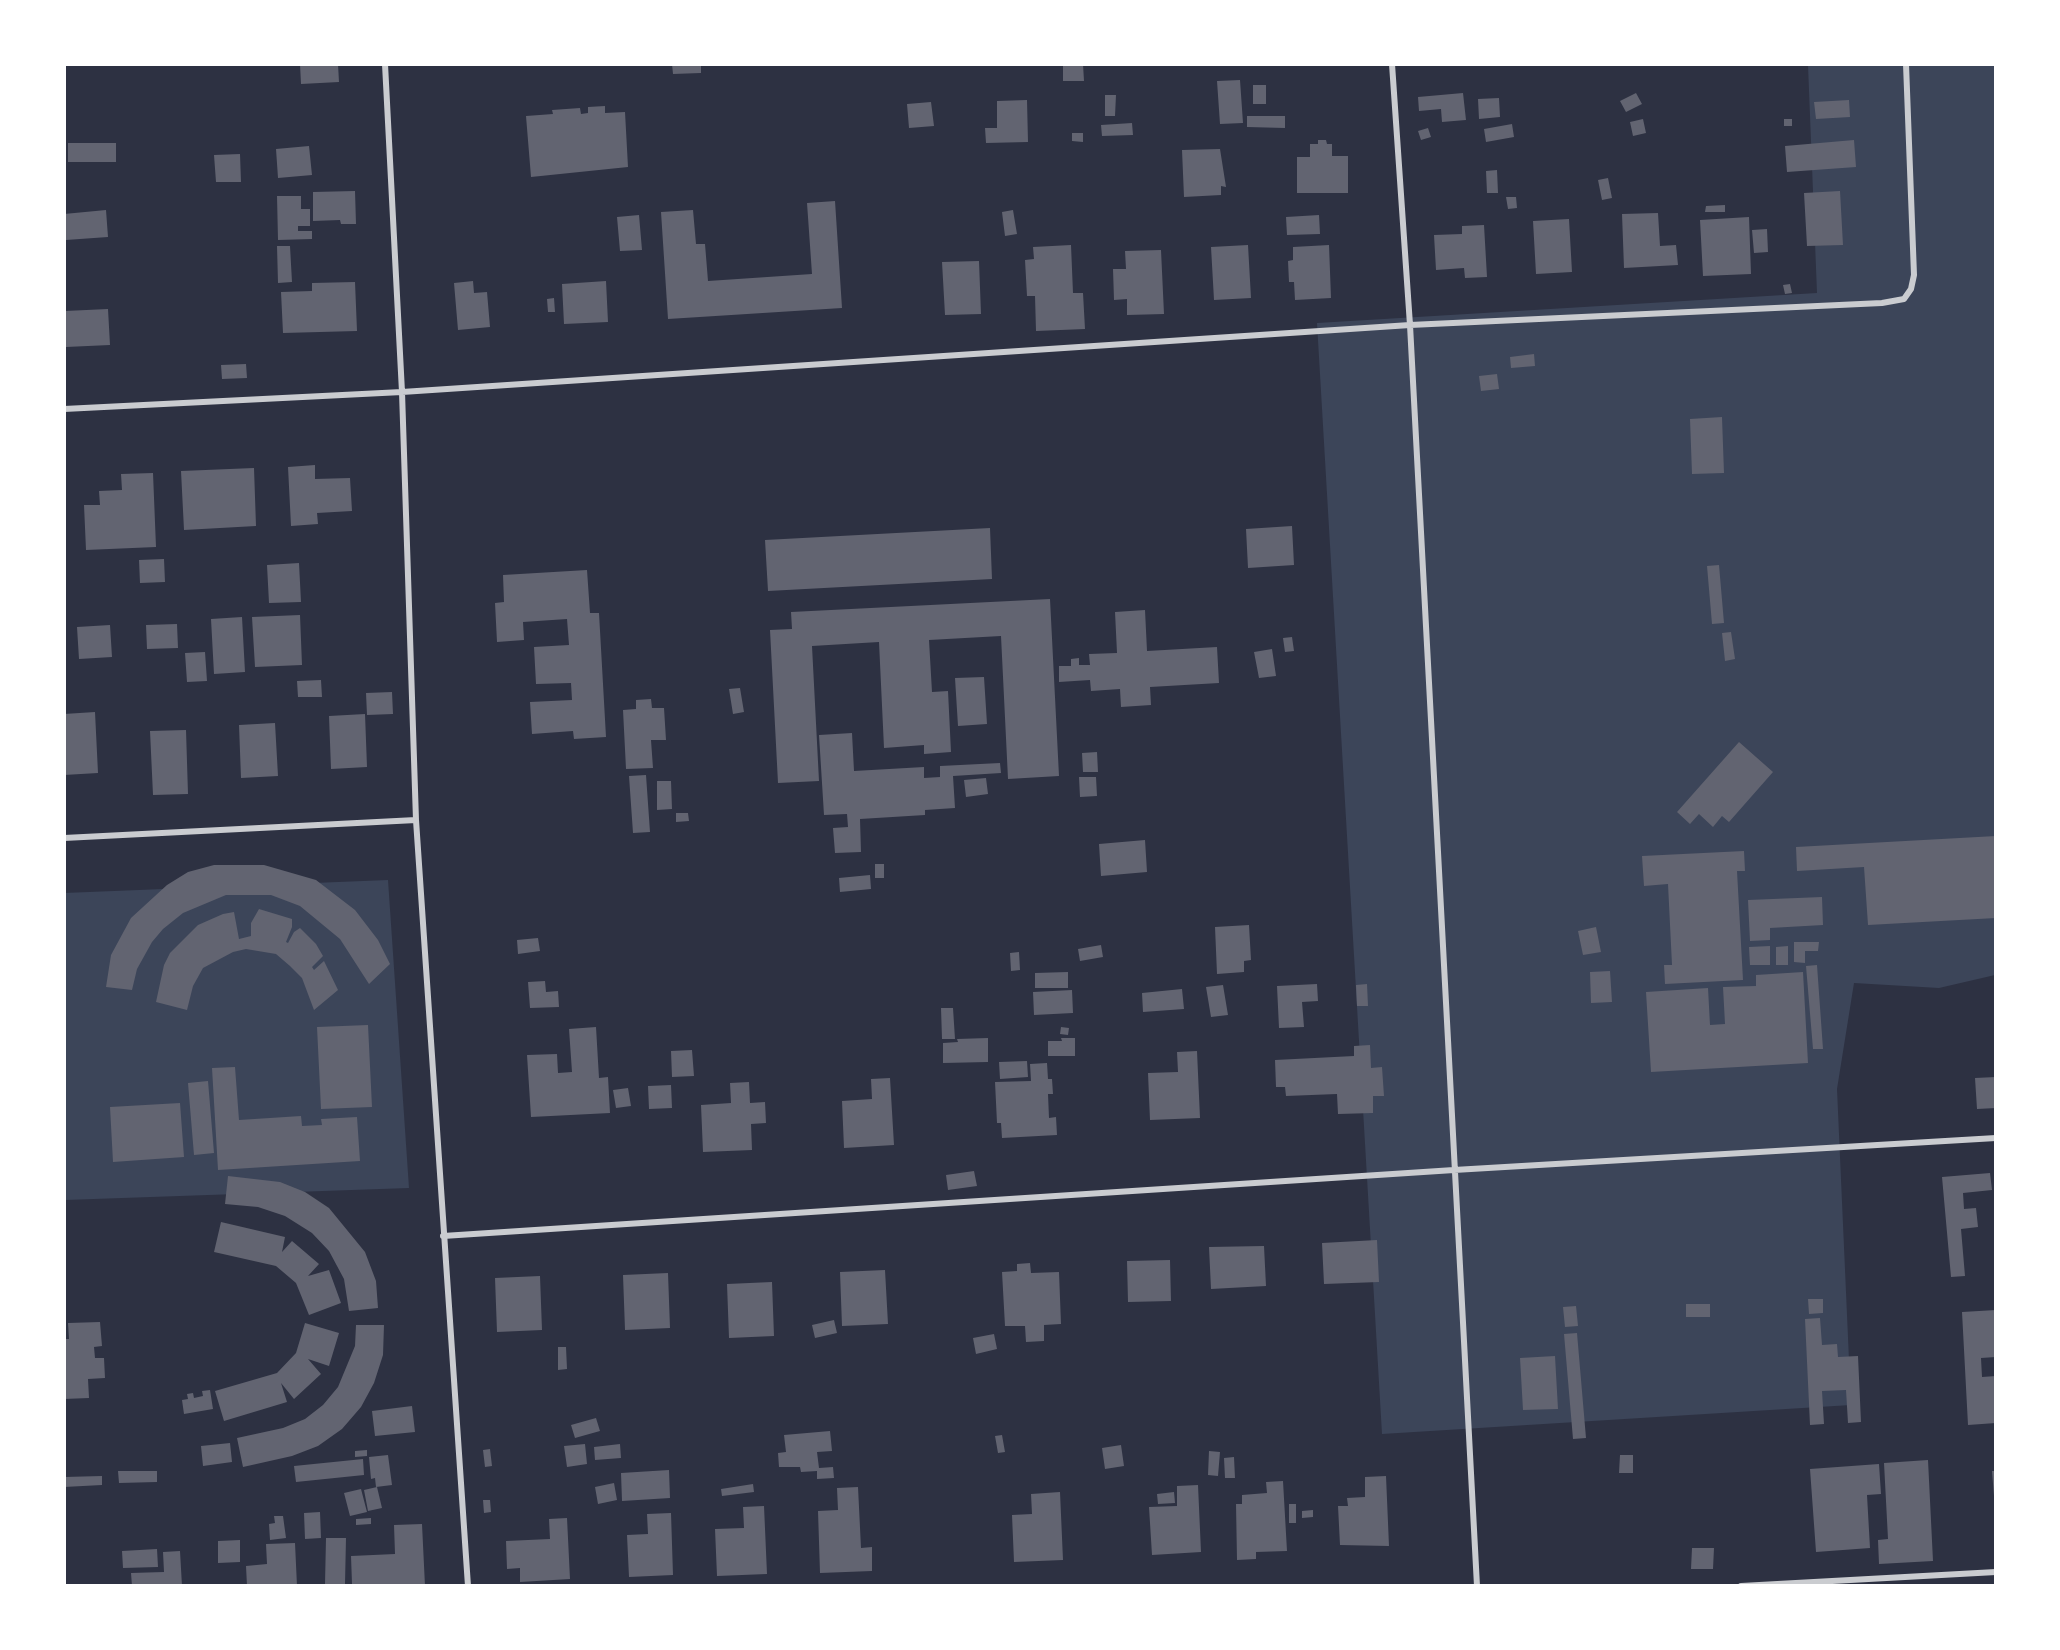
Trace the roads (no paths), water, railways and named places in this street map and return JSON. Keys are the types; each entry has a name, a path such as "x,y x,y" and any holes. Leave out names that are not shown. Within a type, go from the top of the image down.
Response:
{"street":[{"path":"385,64 402,392 416,820 468,1586"},
{"path":"1392,64 1410,325 1477,1586"},
{"path":"64,410 402,392 1410,325 1882,303 1904,299 1911,289 1914,275 1906,64"},
{"path":"64,838 416,820"},
{"path":"443,1236 1454,1170 1995,1138"},
{"path":"1742,1586 1995,1572"}]}
